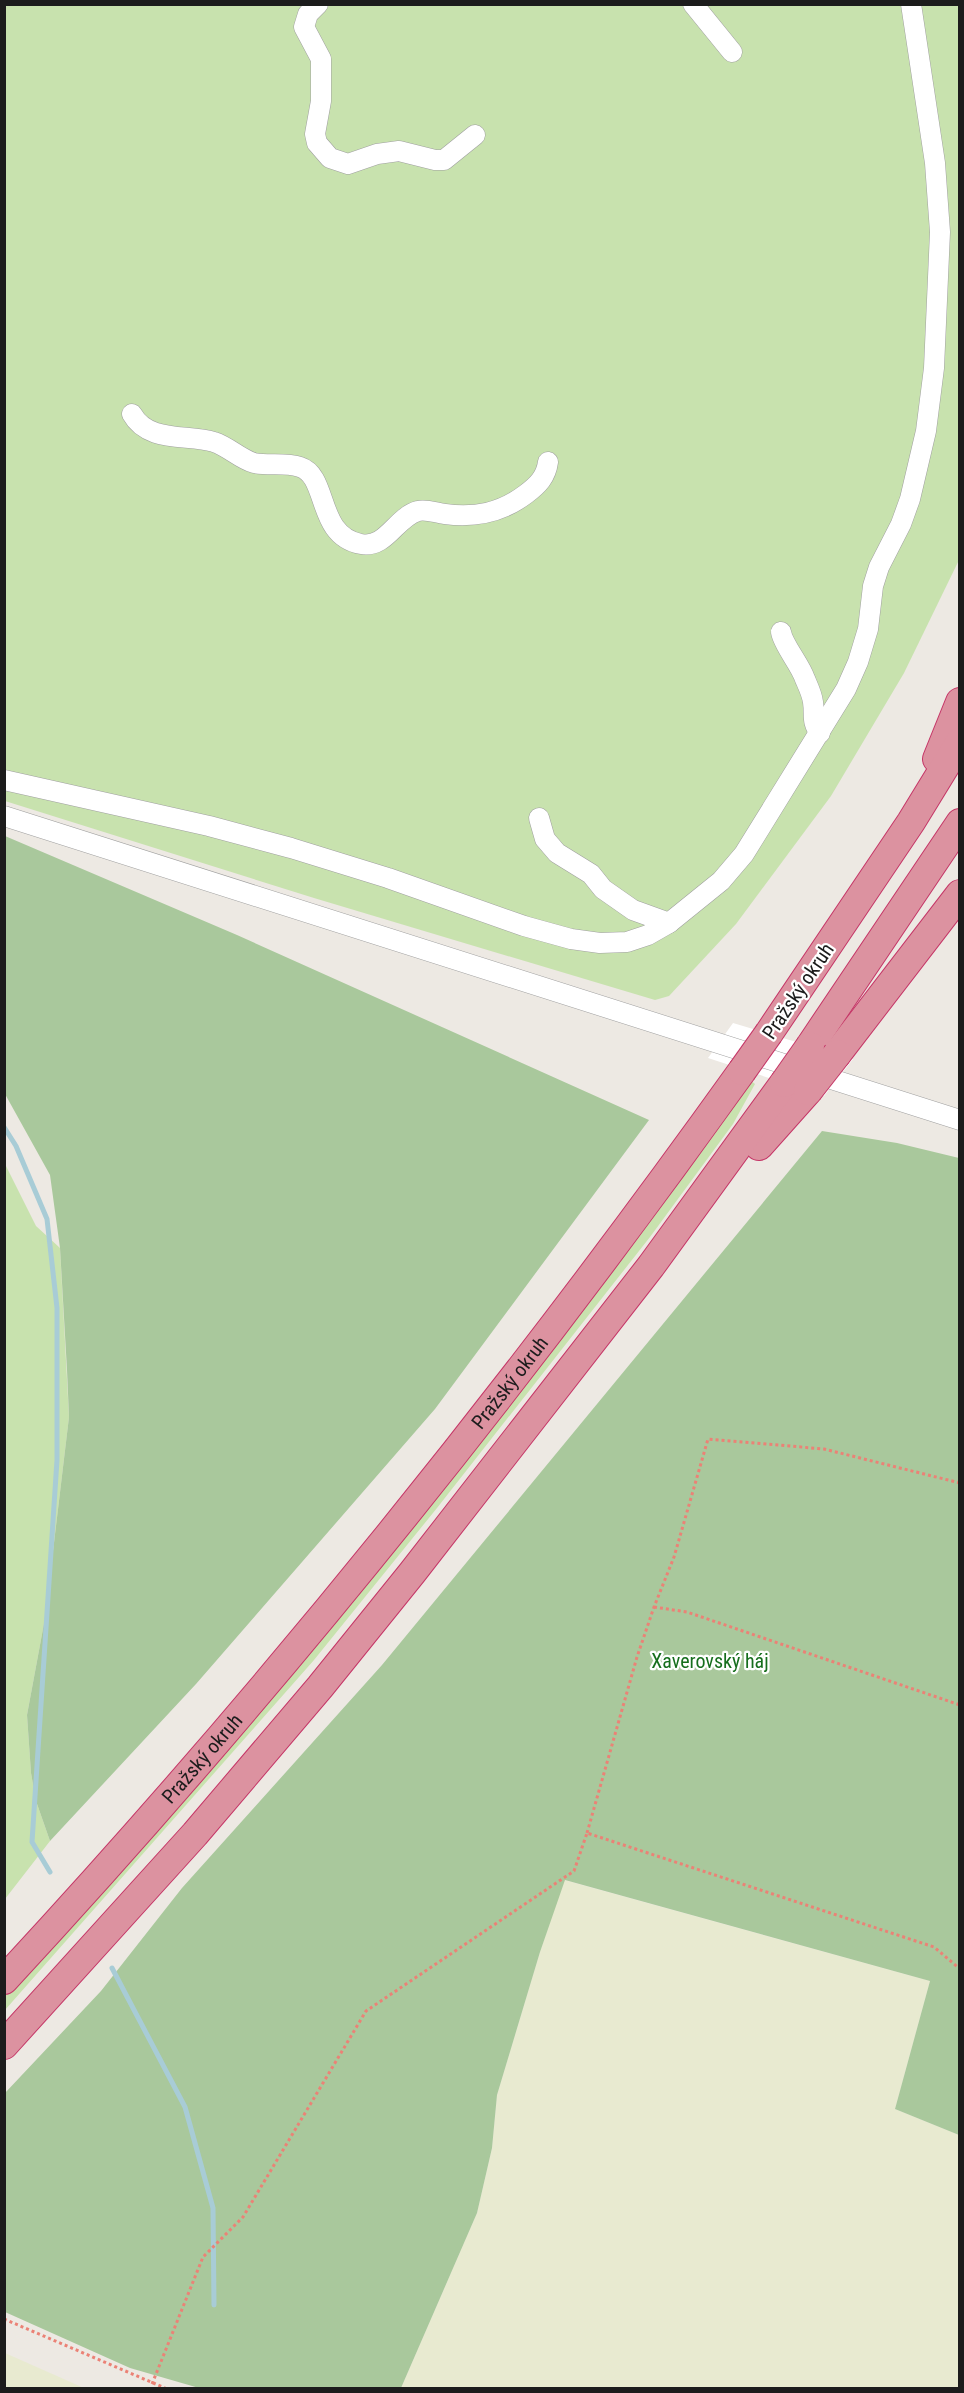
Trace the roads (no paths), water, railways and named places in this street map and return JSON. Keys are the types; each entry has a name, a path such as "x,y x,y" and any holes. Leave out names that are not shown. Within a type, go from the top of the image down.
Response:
{"highway":[{"path":"911,822 960,702"},
{"name":"Pražský okruh","path":"4,1980 224,1734 406,1514 582,1290 769,1033 911,822 960,742"},
{"name":"Pražský okruh","path":"4,2045 195,1834 320,1687 427,1555 651,1266 796,1087 823,1050 960,823"},
{"path":"823,1050 960,894"}],"street":[{"path":"318,4 308,14 304,27 321,59 321,100 315,134 317,143 330,158 348,164 378,154 399,152 444,160 475,135"},
{"path":"693,4 732,52"},
{"path":"4,780 209,826 291,848 388,878 524,926 570,939 600,944 627,942 648,935 669,922 721,881 744,854 846,689 858,662 868,629 873,586 879,567 901,524 910,499 926,431 934,368 940,232 935,163 911,4"},
{"path":"132,414 142,426 162,434 214,442 256,463 283,464 307,470 313,475 330,520 345,537 362,544 381,540 404,518 419,511 477,516 499,510 537,485 546,475 548,462"},
{"path":"781,632 806,679 813,701 813,720 820,733"},
{"path":"4,816 960,1120"},
{"path":"539,818 545,839 557,853 585,870 603,889 633,910 669,922"},
{"path":"823,1050 960,885"}],"waterway":[{"path":"4,1127 16,1146 47,1219 57,1308 57,1460 32,1842 50,1872"},
{"path":"112,1968 185,2107 213,2208 214,2305"}],"park label":[{"name":"Xaverovský háj","path":"710,1661"}]}
